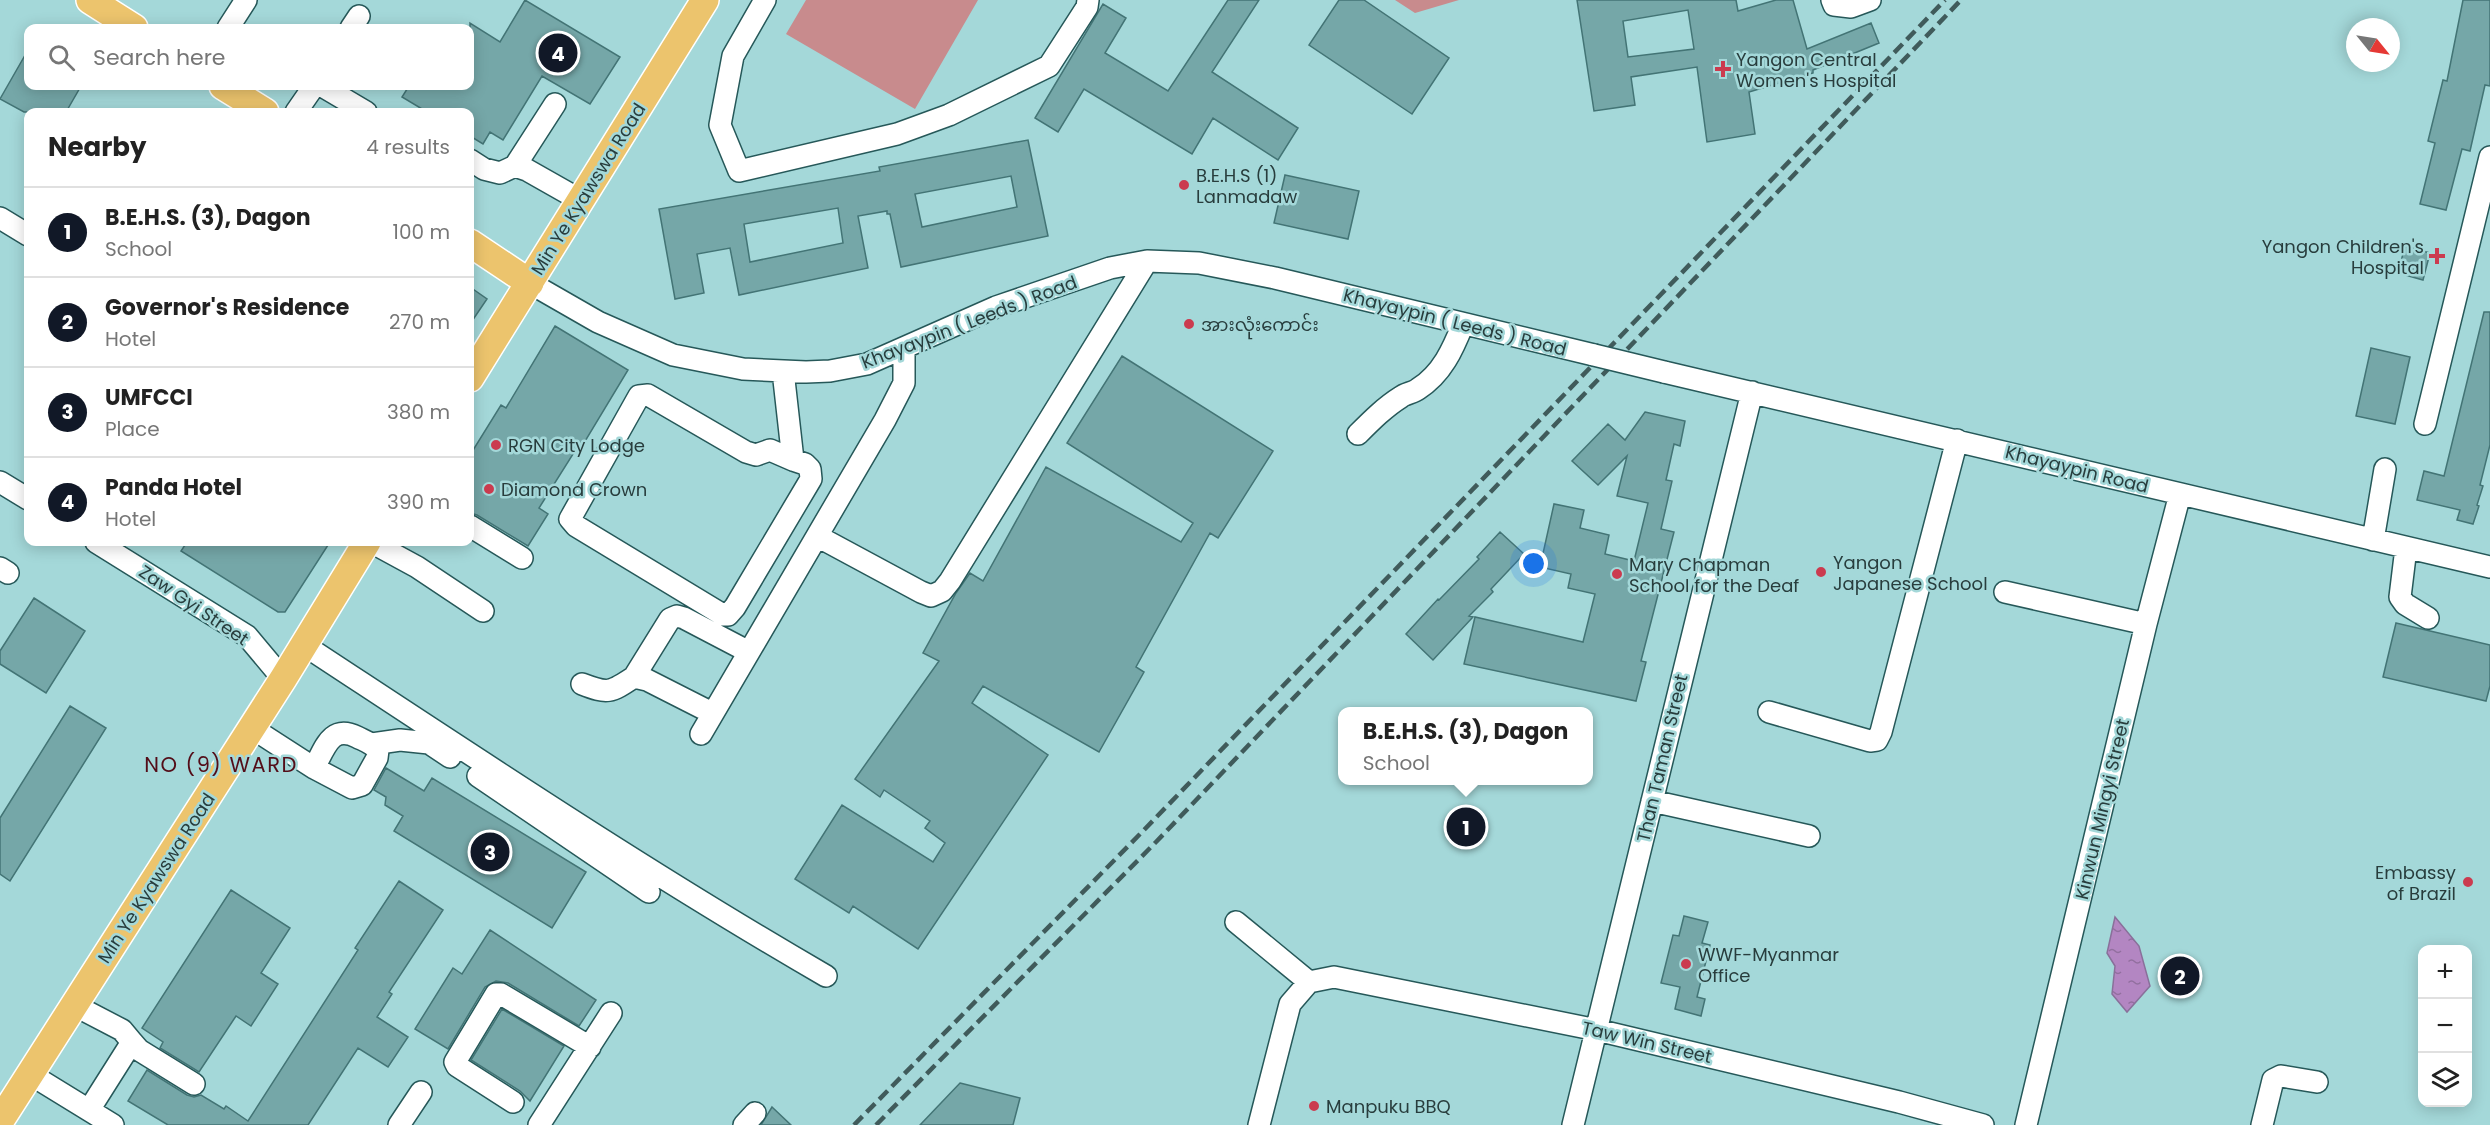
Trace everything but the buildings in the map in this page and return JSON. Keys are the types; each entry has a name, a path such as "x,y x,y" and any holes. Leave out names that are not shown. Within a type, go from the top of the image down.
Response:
{"main road":[{"path":"90,0 128,24"},
{"name":"Min Ye Kyawswa Road","path":"474,372 705,0"},
{"path":"229,90 259,108"},
{"path":"474,246 530,283"},
{"name":"Min Ye Kyawswa Road","path":"0,1121 252,728 365,546"}],"street":[{"path":"231,24 246,0"},
{"path":"765,0 733,56 720,125 739,171 897,134 949,115 1049,66 1087,7 1088,0"},
{"path":"1832,0 1834,5 1851,7 1870,0"},
{"path":"299,108 311,90"},
{"path":"329,90 359,108"},
{"path":"474,163 484,169 500,173 515,166 555,104"},
{"path":"2425,424 2490,157"},
{"path":"515,166 580,200"},
{"path":"0,218 24,233"},
{"path":"818,536 921,592 931,596 942,591 956,572 1147,261"},
{"name":"Khayaypin ( Leeds ) Road","path":"530,283 598,322 673,355 743,369 830,371 858,366 904,349 996,307 1110,268 1147,261 1210,265 1275,278 1664,372"},
{"path":"1358,434 1379,412 1404,395 1418,390 1440,368 1452,351 1463,324"},
{"path":"701,734 711,713 885,420 904,383 904,349"},
{"path":"783,371 794,460"},
{"name":"Khayaypin Road","path":"1664,372 2490,567"},
{"name":"Than Taman Street","path":"1573,1125 1752,392"},
{"path":"648,395 746,452 756,455 770,450 794,460 805,464 810,469 811,479 735,607 728,615 723,615 677,589 576,526 570,519 639,396 648,395"},
{"path":"1768,712 1870,741 1877,740 1881,732 1957,440"},
{"path":"2373,540 2385,469"},
{"path":"0,482 24,497"},
{"name":"Kinwun Mingyi Street","path":"2026,1125 2146,624 2180,495"},
{"path":"474,528 522,558"},
{"name":"Zaw Gyi Street","path":"102,546 247,636 283,679"},
{"path":"379,546 417,567 483,611"},
{"path":"2406,548 2400,597 2405,604 2428,618"},
{"path":"2005,592 2146,624"},
{"path":"582,684 602,692 613,691 634,677 670,619 677,616 749,652"},
{"path":"304,645 556,810 826,976"},
{"path":"634,677 647,680 711,713"},
{"path":"252,728 314,768 352,788 362,785 377,758 378,750 372,744 347,732 338,734 332,737 314,768"},
{"path":"372,744 400,740 429,743 649,892"},
{"path":"1652,801 1809,836"},
{"path":"1236,922 1310,982 1290,1004 1259,1125"},
{"name":"Taw Win Street","path":"1310,982 1334,977 1597,1030 1889,1100 1983,1125"},
{"path":"513,1102 455,1064 456,1058 496,994 501,994 590,1047"},
{"path":"74,1005 122,1030 139,1050 194,1084"},
{"path":"546,1123 611,1013"},
{"path":"89,1110 132,1042"},
{"path":"30,1074 113,1125"},
{"path":"2262,1125 2273,1080 2281,1076 2317,1082"},
{"path":"399,1125 421,1092"}],"shaded area":[{"path":"806,0 978,0 915,109 786,34"},
{"path":"1395,0 1459,0 1415,13"}],"water":[{"path":"2115,917 2139,946 2150,986 2127,1012 2112,994 2115,966 2107,953"}],"railway":[{"path":"854,1125 1143,831 1945,0"},
{"path":"876,1125 1156,842 1961,0"}],"place":[{"name":"Panda Hotel","path":"558,53"},
{"name":"Yangon Central Women's Hospital","path":"1723,69"},
{"name":"B.E.H.S (1) Lanmadaw","path":"1184,185"},
{"name":"Yangon Children's Hospital","path":"2437,256"},
{"name":"အားလုံးကောင်း","path":"1189,324"},
{"name":"RGN City Lodge","path":"496,445"},
{"name":"Diamond Crown","path":"489,489"},
{"name":"Yangon Japanese School","path":"1821,572"},
{"name":"Mary Chapman School for the Deaf","path":"1617,574"},
{"name":"B.E.H.S. (3), Dagon","path":"1466,827"},
{"name":"UMFCCI","path":"490,852"},
{"name":"Embassy of Brazil","path":"2468,882"},
{"name":"WWF-Myanmar Office","path":"1686,964"},
{"name":"Governor's Residence","path":"2180,976"},
{"name":"Manpuku BBQ","path":"1314,1106"}],"district":[{"name":"NO (9) WARD","path":"221,764"}]}
